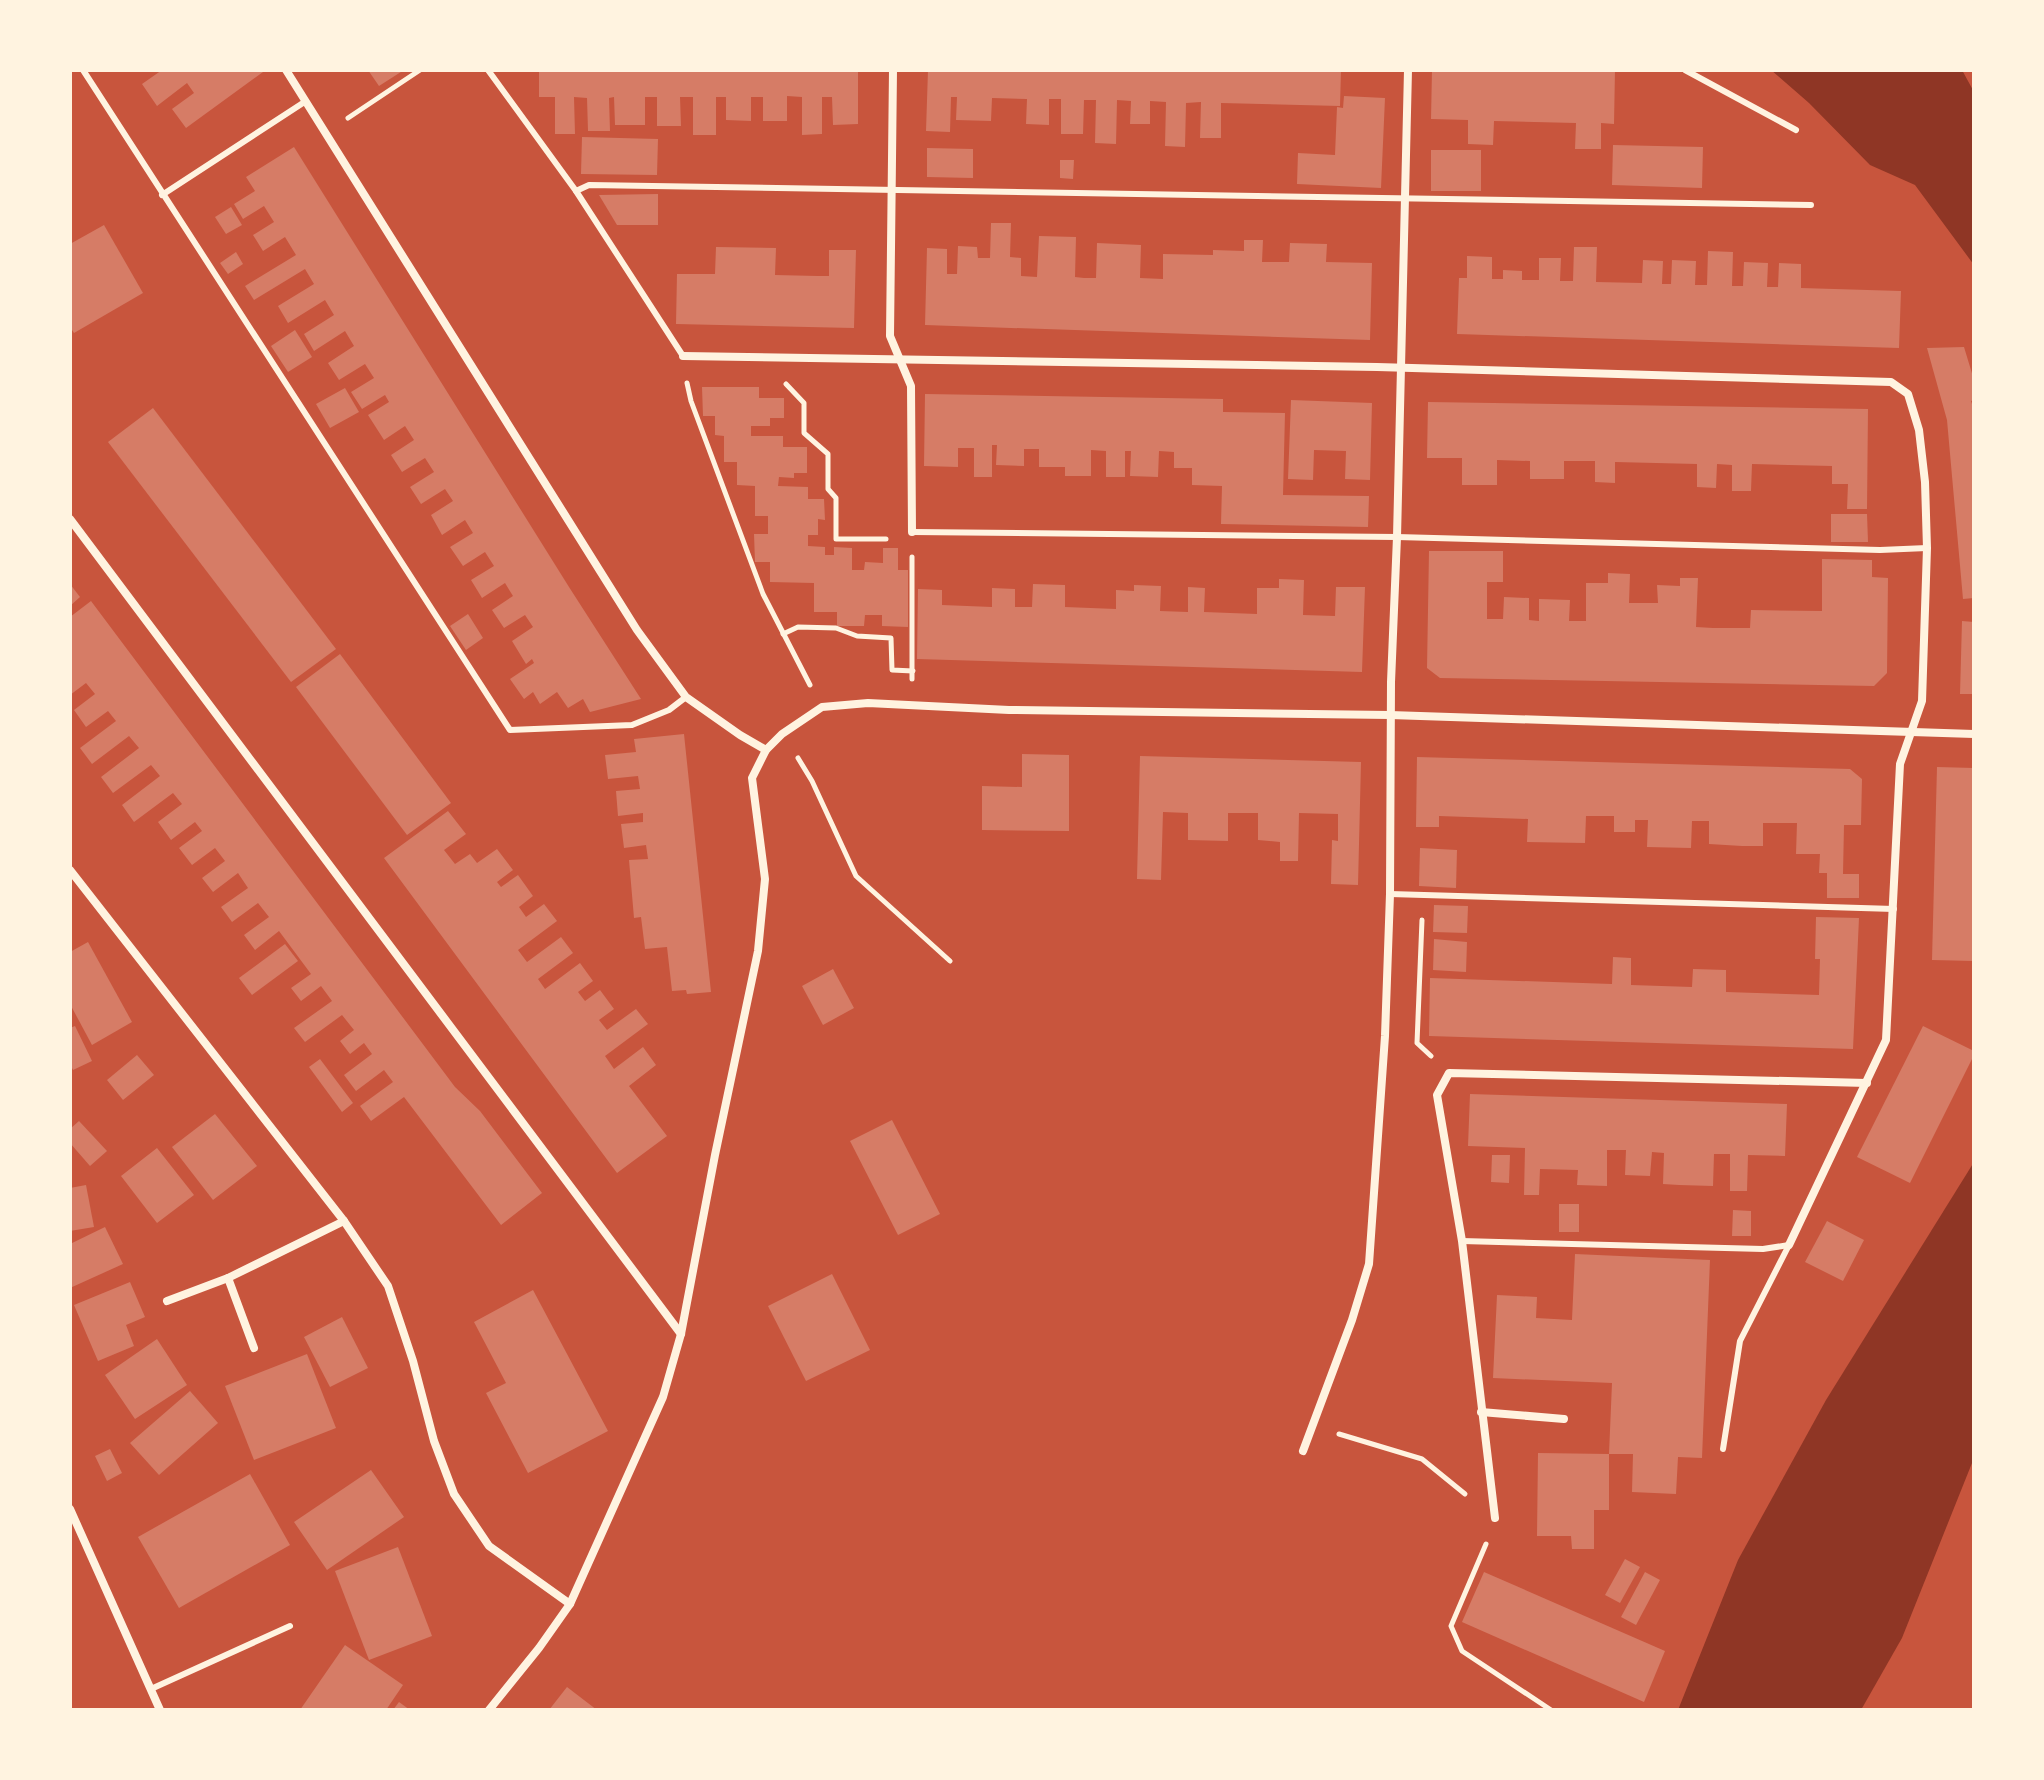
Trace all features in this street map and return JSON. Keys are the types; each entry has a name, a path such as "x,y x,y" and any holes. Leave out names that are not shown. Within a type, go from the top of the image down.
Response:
{"street":[{"path":"286,70 637,630 686,697 766,750"},
{"path":"893,70 890,336 911,386 912,532"},
{"path":"1303,1451 1352,1320 1369,1264 1385,1036 1390,894 1390,715 1408,70"},
{"path":"683,356 1400,368 1891,382 1908,394 1919,430 1925,482 1927,548 1922,701 1900,764 1886,1040 1789,1245"},
{"path":"70,519 681,1334"},
{"path":"489,1710 570,1604 663,1397 681,1334 758,951 765,879 752,778 766,750 782,734 822,707 868,703 1009,710 1390,715 1974,734"},
{"path":"70,870 344,1221 388,1286 413,1361 434,1441 454,1494 489,1546 570,1604"},
{"path":"1495,1518 1462,1241 1437,1095 1449,1073 1867,1083"},
{"path":"167,1301 228,1278 344,1221"},
{"path":"228,1278 254,1348"},
{"path":"1481,1412 1564,1419"},
{"path":"70,1509 160,1710"}],"lane":[{"path":"83,70 510,730 632,725 669,710 686,697"},
{"path":"488,70 576,191 683,356"},
{"path":"1685,70 1796,130"},
{"path":"162,195 306,101"},
{"path":"576,191 589,185 1811,205"},
{"path":"912,532 1397,537 1880,550 1927,548"},
{"path":"1390,894 1894,909"},
{"path":"1462,1241 1763,1249 1789,1245"},
{"path":"1723,1449 1740,1341 1789,1245"},
{"path":"151,1689 290,1626"}],"path":[{"path":"326,134 420,70"},
{"path":"683,356 691,401 763,594 822,707"},
{"path":"787,359 786,384 804,403 804,433 828,454 828,489 836,498 836,539 901,539 912,532"},
{"path":"910,704 913,671 912,532"},
{"path":"783,634 798,627 836,628 857,636 891,638 892,670 913,671"},
{"path":"782,734 812,781 856,876 950,961"},
{"path":"1423,896 1417,1043 1449,1073"},
{"path":"1312,1426 1422,1459 1495,1518 1451,1626 1462,1651 1551,1710"}],"shaded area":[{"path":"1771,70 1962,70 1974,92 1974,265 1915,185 1870,165 1809,103"},
{"path":"1974,1162 1974,1458 1902,1638 1861,1710 1678,1710 1738,1560 1826,1400"}],"building":[{"path":"162,70 263,72 186,128 172,109 194,93 187,83 157,106 142,84"},
{"path":"368,70 404,70 379,86"},
{"path":"539,70 858,70 858,124 833,125 832,97 822,97 822,134 802,135 802,97 787,96 787,121 763,121 763,97 751,97 751,121 726,120 726,97 716,97 716,135 693,135 693,97 680,97 681,126 657,126 657,97 645,97 645,125 615,125 614,97 609,98 610,131 588,131 587,98 574,97 575,134 555,134 555,97 539,97"},
{"path":"928,70 1341,70 1340,106 1221,103 1221,138 1200,138 1201,102 1186,103 1185,147 1165,146 1166,102 1150,101 1150,124 1130,124 1131,101 1117,100 1116,144 1095,143 1096,100 1084,100 1083,134 1061,134 1061,99 1049,99 1049,125 1026,124 1027,99 992,98 991,121 956,120 957,97 951,97 950,132 926,131"},
{"path":"1432,70 1615,70 1614,124 1601,123 1601,149 1575,149 1576,123 1494,121 1493,145 1468,144 1468,120 1431,119"},
{"path":"1344,96 1385,98 1381,188 1297,184 1298,153 1335,155 1337,107 1343,108"},
{"path":"582,137 658,139 657,175 581,174"},
{"path":"1613,145 1703,147 1702,188 1612,185"},
{"path":"294,147 641,699 590,712 583,699 568,708 557,692 540,704 533,692 524,699 510,679 534,663 532,659 526,664 512,641 533,627 525,615 504,628 492,610 513,596 505,583 482,598 471,580 494,566 485,552 463,566 450,547 473,533 465,520 442,535 431,515 453,501 445,489 421,504 410,487 434,472 425,458 402,472 391,455 414,440 405,426 384,440 368,415 389,402 385,395 362,409 351,392 374,378 365,364 339,380 328,363 354,346 345,331 314,351 304,334 334,315 325,300 288,323 278,306 314,284 305,269 254,300 245,286 296,255 285,237 263,251 253,235 274,222 264,206 243,219 234,204 255,191 246,177"},
{"path":"927,148 973,149 973,178 927,177"},
{"path":"1431,150 1481,150 1481,191 1431,191"},
{"path":"1060,160 1074,160 1073,179 1060,178"},
{"path":"658,194 658,225 617,225 599,195"},
{"path":"231,207 242,225 226,234 215,217"},
{"path":"991,223 1011,223 1010,257 1021,258 1021,276 1037,277 1039,236 1076,237 1075,277 1084,278 1096,278 1097,243 1141,245 1140,278 1163,279 1163,254 1213,255 1213,250 1244,251 1244,240 1263,240 1262,262 1289,262 1290,243 1327,244 1326,262 1372,263 1370,340 925,325 927,248 947,249 947,274 957,274 958,246 977,247 978,258 990,258"},
{"path":"104,225 143,293 74,333 70,327 70,244"},
{"path":"716,247 776,248 775,275 818,276 829,276 829,250 856,250 854,328 676,324 677,274 715,274"},
{"path":"1574,247 1597,247 1596,282 1642,283 1643,260 1663,261 1662,284 1671,284 1672,260 1696,261 1695,285 1707,285 1708,251 1733,252 1732,286 1743,286 1744,262 1768,263 1767,287 1778,287 1779,263 1801,264 1801,288 1901,291 1899,348 1457,334 1459,278 1467,278 1467,256 1492,257 1492,279 1503,279 1503,270 1522,271 1522,280 1539,280 1539,258 1561,258 1560,281 1573,281"},
{"path":"236,252 243,264 228,274 220,263"},
{"path":"295,330 312,357 288,372 271,346"},
{"path":"1964,347 1974,380 1974,400 1971,401 1974,410 1974,598 1963,599 1947,420 1927,348"},
{"path":"702,387 759,387 759,398 784,398 784,418 770,418 770,426 751,426 751,436 783,436 783,447 807,447 807,473 794,473 794,478 779,477 778,486 808,487 808,499 824,499 825,520 818,519 818,535 808,535 808,546 825,547 825,555 834,555 834,547 852,548 852,570 864,570 865,562 883,563 883,548 898,548 898,570 908,570 908,627 882,626 882,615 865,615 864,626 837,626 837,612 814,612 814,583 770,582 770,562 755,562 754,534 768,534 768,516 755,516 755,486 737,485 737,462 724,462 724,436 715,435 715,416 703,416"},
{"path":"345,388 359,412 330,428 316,404"},
{"path":"925,394 1223,399 1223,412 1285,413 1283,495 1369,496 1368,527 1221,524 1222,486 1192,485 1192,468 1174,468 1174,452 1159,451 1158,477 1130,476 1131,451 1125,451 1125,477 1106,477 1106,451 1091,450 1091,476 1065,476 1065,467 1039,467 1039,449 1024,449 1024,466 996,465 997,445 992,445 992,477 974,477 974,448 958,448 958,467 924,466"},
{"path":"1291,400 1372,403 1370,480 1345,479 1346,451 1314,450 1313,480 1288,479"},
{"path":"1428,402 1868,409 1867,509 1847,509 1848,484 1832,484 1832,466 1752,464 1751,491 1732,491 1732,465 1717,464 1716,488 1697,487 1697,464 1615,462 1615,483 1595,482 1595,461 1564,461 1564,479 1530,479 1530,461 1497,460 1497,485 1462,485 1462,458 1427,458"},
{"path":"153,408 336,649 291,682 108,442"},
{"path":"1831,514 1867,514 1868,542 1831,542"},
{"path":"1429,551 1503,551 1503,582 1487,582 1487,619 1503,619 1504,597 1529,598 1529,620 1539,621 1539,599 1570,600 1569,621 1586,621 1586,583 1608,583 1608,573 1630,574 1629,603 1658,603 1657,585 1680,586 1680,578 1698,578 1696,627 1713,628 1750,628 1751,610 1822,611 1822,559 1872,560 1872,577 1888,578 1887,673 1874,686 1440,678 1427,668"},
{"path":"1279,579 1304,580 1303,615 1335,616 1336,587 1365,587 1362,672 917,659 918,589 942,590 942,605 992,607 992,588 1015,589 1015,607 1032,607 1033,584 1065,585 1065,607 1116,609 1116,590 1134,591 1134,585 1161,586 1160,611 1188,612 1188,587 1205,588 1204,612 1257,614 1257,588 1279,588"},
{"path":"70,584 80,597 70,606"},
{"path":"91,601 455,1087 480,1111 542,1193 501,1225 404,1097 371,1121 360,1106 393,1082 384,1070 356,1091 344,1075 372,1054 364,1043 350,1054 340,1041 354,1030 342,1015 305,1042 294,1028 332,1001 321,986 301,1001 291,988 311,974 279,931 255,950 244,935 269,917 258,903 232,922 221,907 248,888 238,873 213,892 202,878 225,861 215,848 192,865 179,848 202,831 195,822 171,840 158,822 182,804 173,793 134,822 122,805 160,776 151,765 113,793 101,777 139,748 129,736 92,764 80,748 116,721 108,711 86,727 74,710 95,694 86,683 70,695 70,617"},
{"path":"468,614 483,638 466,650 450,626"},
{"path":"1962,621 1974,622 1974,694 1960,694"},
{"path":"340,654 451,803 407,835 296,687"},
{"path":"684,734 711,992 687,994 686,990 672,991 667,947 645,949 641,917 634,918 629,860 648,859 646,845 624,848 621,824 643,822 643,813 618,816 616,791 640,789 638,776 608,779 605,755 636,752 634,739"},
{"path":"1022,754 1069,755 1069,831 982,830 982,786 1022,787"},
{"path":"1140,756 1361,762 1358,885 1331,884 1332,840 1338,841 1338,814 1299,813 1298,861 1280,861 1280,842 1258,840 1258,813 1228,813 1228,841 1188,840 1188,813 1163,812 1161,880 1137,879"},
{"path":"1417,757 1850,769 1862,779 1861,825 1844,825 1843,874 1859,874 1859,898 1827,898 1827,873 1819,873 1820,854 1796,854 1797,823 1763,823 1763,846 1742,846 1709,844 1709,821 1692,821 1691,848 1647,847 1648,820 1635,820 1635,832 1614,832 1614,816 1586,816 1585,843 1527,842 1528,819 1439,816 1439,827 1416,827"},
{"path":"1937,767 1974,768 1974,961 1932,960"},
{"path":"448,811 466,834 444,850 455,864 470,854 477,863 497,849 513,870 497,882 501,887 518,875 533,896 519,907 526,917 544,904 557,921 518,950 527,962 561,937 573,953 538,979 545,989 580,963 593,981 578,992 585,1001 600,990 614,1009 599,1020 607,1030 636,1009 648,1024 605,1056 614,1069 643,1047 656,1065 629,1086 667,1136 617,1173 384,858"},
{"path":"1420,848 1457,850 1456,888 1419,886"},
{"path":"1434,905 1468,906 1467,933 1433,932"},
{"path":"1816,917 1859,918 1853,1049 1429,1036 1430,978 1612,984 1613,957 1631,958 1631,985 1692,987 1693,969 1726,970 1726,992 1819,995 1820,959 1815,959"},
{"path":"1434,939 1467,942 1466,972 1433,970"},
{"path":"88,942 132,1022 92,1045 70,1004 70,952"},
{"path":"285,944 298,961 252,995 239,978"},
{"path":"833,969 854,1008 823,1025 802,986"},
{"path":"75,1026 92,1061 73,1070 70,1064 70,1028"},
{"path":"1923,1026 1974,1051 1974,1055 1910,1183 1857,1157"},
{"path":"137,1055 154,1075 123,1100 107,1080"},
{"path":"320,1059 353,1103 342,1112 309,1067"},
{"path":"1470,1094 1787,1104 1785,1156 1748,1155 1747,1191 1730,1191 1730,1154 1714,1154 1713,1186 1679,1185 1663,1184 1664,1153 1652,1152 1650,1176 1625,1175 1626,1150 1607,1150 1607,1186 1577,1185 1578,1170 1540,1169 1539,1195 1524,1195 1525,1148 1468,1146"},
{"path":"215,1114 257,1166 213,1200 172,1147"},
{"path":"892,1120 940,1214 898,1235 850,1141"},
{"path":"79,1121 107,1151 90,1166 70,1143 70,1129"},
{"path":"157,1148 194,1195 157,1223 121,1176"},
{"path":"1492,1155 1510,1155 1509,1183 1491,1182"},
{"path":"86,1185 94,1227 70,1231 70,1188"},
{"path":"1559,1204 1579,1204 1579,1232 1559,1232"},
{"path":"1733,1210 1751,1211 1751,1236 1732,1236"},
{"path":"1827,1221 1864,1240 1843,1281 1805,1262"},
{"path":"105,1227 123,1264 70,1288 70,1244"},
{"path":"1575,1254 1710,1260 1702,1458 1678,1457 1676,1494 1632,1492 1633,1454 1609,1454 1612,1383 1493,1378 1497,1295 1537,1297 1536,1318 1572,1320"},
{"path":"832,1274 870,1350 806,1381 768,1306"},
{"path":"130,1282 145,1317 126,1325 134,1346 98,1361 74,1305"},
{"path":"533,1290 608,1431 528,1473 486,1393 506,1383 474,1322"},
{"path":"342,1317 368,1368 330,1387 304,1337"},
{"path":"157,1339 187,1385 135,1419 105,1375"},
{"path":"307,1354 336,1428 254,1460 225,1386"},
{"path":"190,1391 218,1423 159,1475 130,1443"},
{"path":"110,1449 122,1473 107,1481 95,1456"},
{"path":"1538,1453 1609,1454 1609,1510 1594,1510 1594,1549 1572,1549 1571,1536 1537,1536"},
{"path":"371,1470 404,1517 327,1570 294,1522"},
{"path":"250,1474 290,1545 179,1608 138,1537"},
{"path":"398,1547 432,1636 369,1660 335,1571"},
{"path":"1625,1559 1640,1567 1620,1603 1605,1595"},
{"path":"1484,1572 1665,1651 1644,1702 1462,1622"},
{"path":"1645,1572 1660,1580 1636,1625 1621,1617"},
{"path":"345,1645 403,1685 386,1710 300,1710"},
{"path":"567,1687 597,1710 549,1710"},
{"path":"399,1702 410,1710 393,1710"}]}
